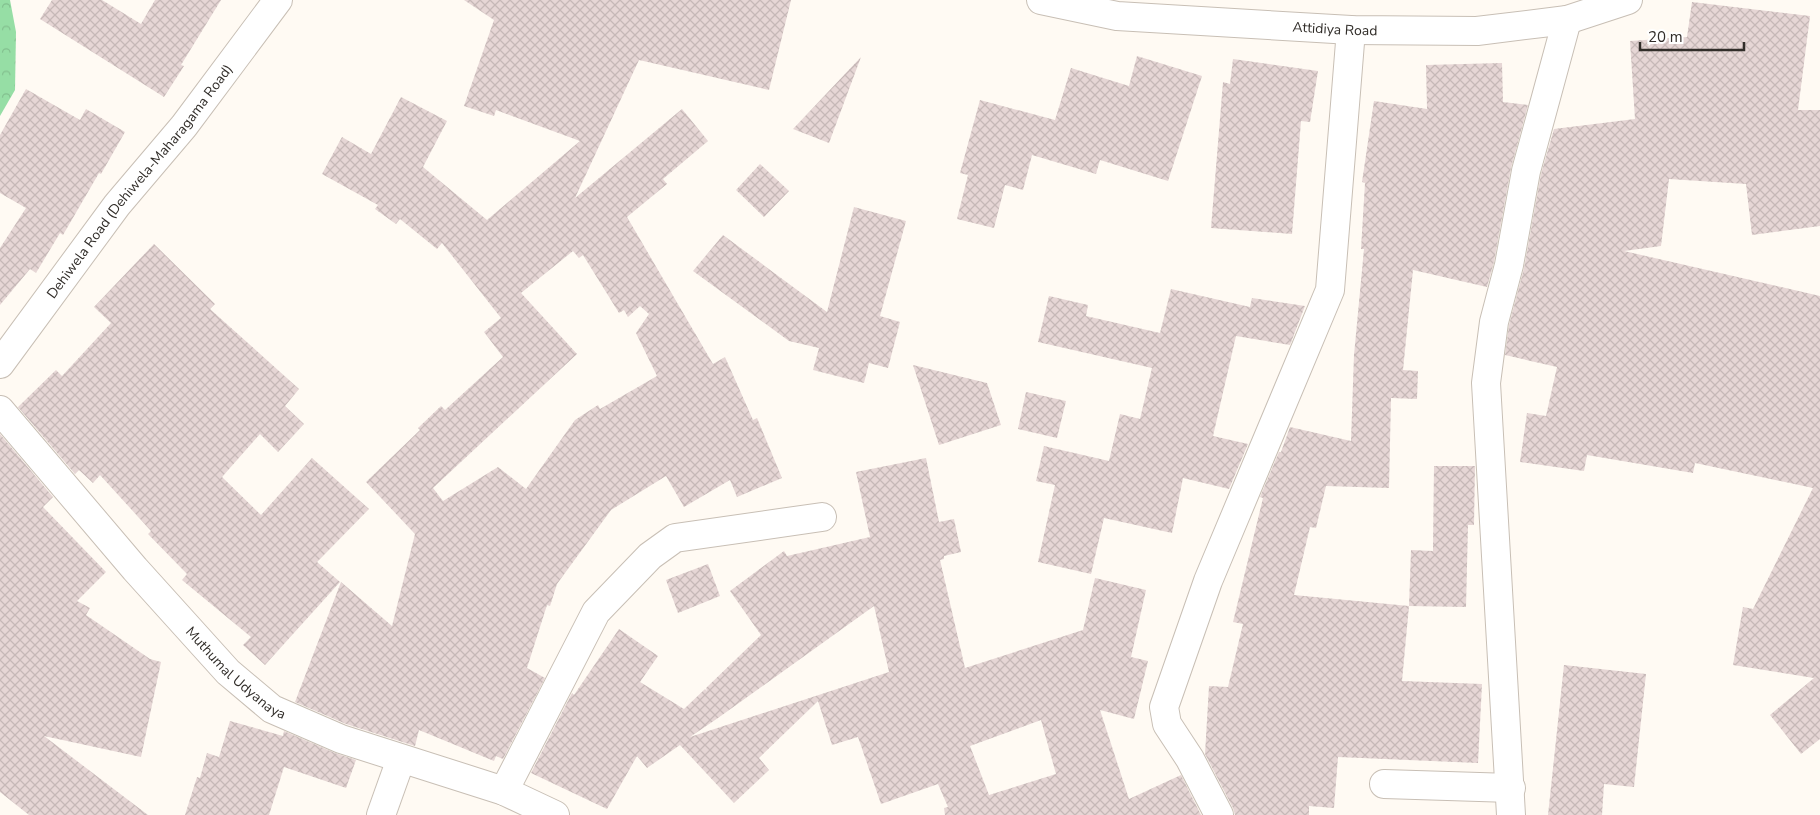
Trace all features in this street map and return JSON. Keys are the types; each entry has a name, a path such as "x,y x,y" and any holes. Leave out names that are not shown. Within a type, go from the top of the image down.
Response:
{"street":[{"name":"Dehiwela Road (Dehiwela-Maharagama Road)","path":"0,364 117,205 184,126 278,0"},
{"name":"Attidiya Road","path":"1041,0 1351,30 1477,31 1567,20 1628,0"},
{"path":"1512,815 1486,383 1494,322 1509,266 1526,171 1567,20"},
{"path":"1220,815 1190,759 1167,724 1164,707 1208,581 1330,290 1351,30"},
{"name":"Muthumal Udyanaya","path":"0,410 135,569 228,672 272,709 341,739 504,791 554,815"},
{"path":"504,791 596,612 650,556 674,538 822,517"},
{"path":"381,815 401,758"},
{"path":"1384,784 1511,788"}],"green space":[{"path":"0,0 10,0 16,32 15,90 0,116"}],"building":[{"path":"52,0 102,0 141,24 155,0 221,0 181,65 184,66 164,97 40,19"},
{"path":"464,0 791,0 769,90 639,60 575,198 682,109 708,141 663,179 667,184 627,217 713,364 725,357 753,420 757,418 782,478 737,497 730,480 684,507 666,476 611,510 557,584 550,606 547,605 527,668 545,678 503,759 496,756 494,761 419,730 415,746 346,724 295,702 341,582 392,626 415,534 366,482 420,430 418,428 441,406 445,410 503,357 484,332 501,318 442,243 437,249 400,219 396,224 375,209 378,205 322,174 342,137 371,154 401,97 447,121 423,167 487,220 580,141 496,110 494,116 464,106 494,20","holes":["573,251 579,258 583,255 619,313 624,310 628,317 640,306 649,314 636,333 657,376 600,409 598,405 575,420 526,489 498,467 443,501 433,488 577,354 521,293"]},
{"path":"1692,2 1810,16 1798,110 1820,110 1820,226 1752,235 1746,184 1669,179 1661,246 1624,251 1820,296 1820,739 1801,754 1770,715 1814,678 1733,665 1743,607 1753,609 1813,488 1695,463 1693,473 1587,455 1584,471 1520,462 1527,413 1546,416 1557,367 1505,355 1509,325 1524,268 1541,174 1554,129 1635,119 1630,41 1687,37"},
{"path":"1137,56 1202,76 1168,181 1100,160 1096,174 1032,155 1023,190 1005,185 994,228 957,219 968,175 960,173 980,100 1055,120 1071,68 1129,86"},
{"path":"861,57 829,143 793,129"},
{"path":"1233,59 1318,71 1310,122 1301,121 1292,234 1211,228 1223,82 1230,84"},
{"path":"1502,63 1503,102 1528,105 1511,168 1494,262 1487,287 1413,270 1403,370 1418,371 1417,399 1391,398 1389,488 1326,486 1316,528 1310,527 1294,595 1409,606 1402,681 1482,684 1478,763 1338,757 1334,808 1309,806 1309,815 1235,815 1205,754 1209,686 1228,687 1243,624 1233,622 1263,498 1260,497 1279,452 1281,452 1290,427 1351,441 1354,355 1364,249 1361,249 1365,183 1362,182 1374,101 1427,109 1426,65"},
{"path":"26,89 80,120 86,109 125,132 63,235 60,233 36,273 30,269 0,305 0,248 26,208 0,193 0,135"},
{"path":"760,164 789,191 764,217 736,190"},
{"path":"854,207 906,221 880,316 900,322 888,368 869,363 864,383 813,370 819,348 789,341 693,271 723,235 827,312"},
{"path":"154,244 215,304 210,309 299,389 285,406 304,424 278,452 260,434 222,477 261,515 312,458 369,509 317,562 340,582 265,665 243,645 251,637 182,580 187,574 148,534 151,531 100,475 93,483 79,470 75,474 18,407 56,370 62,376 111,323 94,307"},
{"path":"1171,289 1250,307 1252,298 1305,306 1290,345 1236,336 1213,436 1248,444 1229,489 1183,478 1172,533 1104,518 1091,574 1038,562 1055,485 1036,481 1044,446 1109,461 1120,414 1140,419 1152,368 1038,342 1049,296 1088,305 1086,316 1160,333"},
{"path":"913,365 987,383 1001,425 939,445"},
{"path":"1026,392 1066,401 1057,438 1018,429"},
{"path":"0,434 53,497 43,507 106,572 77,601 90,608 86,615 150,659 161,662 141,757 44,736 148,815 29,815 0,792"},
{"path":"926,458 939,522 954,519 961,552 944,556 944,559 940,560 965,668 1083,630 1095,578 1146,590 1131,657 1148,661 1134,719 1100,710 1129,799 1181,775 1201,815 945,815 944,808 948,807 938,784 881,804 858,737 832,745 818,701 759,758 769,770 734,803 680,745 647,768 637,756 607,809 531,773 572,693 574,695 619,629 658,656 640,682 684,709 705,689 707,691 706,688 761,635 730,591 784,551 787,556 870,537 856,472","holes":["874,606 889,672 690,737 718,718","1041,720 1056,774 989,795 970,746"]},
{"path":"1434,466 1475,466 1474,525 1468,525 1466,607 1409,606 1411,550 1433,551"},
{"path":"708,564 720,596 678,613 666,580"},
{"path":"1564,665 1646,674 1634,787 1604,784 1602,815 1548,815"},
{"path":"230,721 283,736 284,731 356,760 346,788 284,767 269,815 185,815 197,777 200,778 207,753 219,757"}]}
